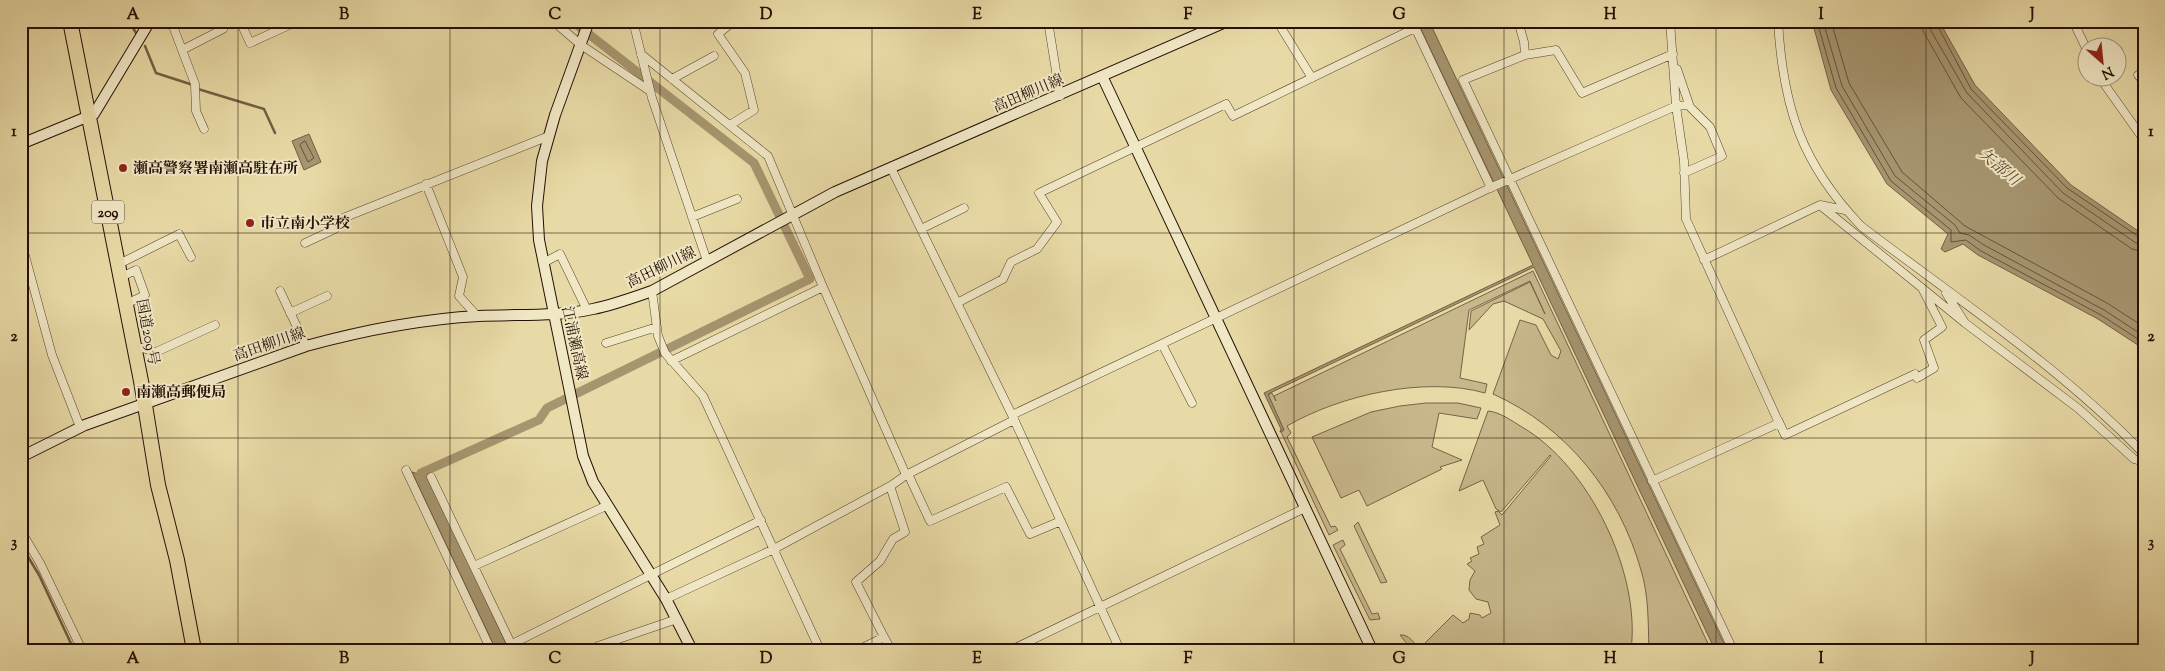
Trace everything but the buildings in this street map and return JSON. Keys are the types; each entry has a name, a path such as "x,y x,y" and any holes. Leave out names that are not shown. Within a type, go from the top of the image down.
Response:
{"highway":[{"name":"国道209号","path":"70,21 120,270 158,485 177,560 194,650"}],"main road":[{"path":"21,144 89,118 94,114 150,21"},
{"name":"江浦瀬高線","path":"589,21 542,161 538,191 539,240 583,456 593,482 606,506 652,575 692,650"},
{"name":"高田柳川線","path":"21,457 80,427 306,346 376,330 477,316 553,314 587,310 626,301 652,291 792,214 891,168 1060,96 1228,21"},
{"path":"1102,76 1372,650"}],"street":[{"path":"172,21 194,84 196,111 204,129"},
{"path":"240,21 250,43 298,21"},
{"path":"553,21 651,94"},
{"path":"633,21 651,94 707,261"},
{"path":"730,125 754,110 745,73 718,34 734,21"},
{"path":"1048,21 1060,96"},
{"path":"1277,21 1312,78"},
{"path":"1518,21 1524,42 1524,55"},
{"path":"1670,21 1676,106 1684,173 1686,219 1785,435 1915,374 1917,378 1934,368 1924,340 1942,327 1922,288"},
{"path":"1778,21 1784,87 1798,131 1818,172 1845,210 1861,226 2053,372 2117,426 2144,454"},
{"path":"2073,21 2081,38"},
{"path":"957,303 1003,279 1011,262 1037,250 1057,222 1039,193 1226,104 1233,116 1312,78 1414,25 1491,188"},
{"path":"182,50 223,29"},
{"path":"1673,57 1582,93 1556,50 1524,55 1463,80 1733,650"},
{"path":"672,79 714,56"},
{"path":"1673,57 1690,107 1710,127 1722,156 1684,173"},
{"path":"642,58 672,79 768,156 823,287 930,521 1006,487 1030,534 1060,521"},
{"path":"2144,72 2138,75 2144,82"},
{"path":"2107,88 2144,140"},
{"path":"666,599 774,549 891,485 907,474 1013,418 1162,344 1510,179 1676,106 1688,105 1690,107"},
{"path":"305,242 336,229 332,222 549,136"},
{"path":"891,168 1013,418 1120,650"},
{"path":"426,184 463,277 459,296 477,316"},
{"path":"692,217 737,200"},
{"path":"1704,260 1820,205 1845,210"},
{"path":"1820,205 1965,323 2079,409 2134,459 2144,462"},
{"path":"921,229 964,208"},
{"path":"120,270 179,234 191,257"},
{"path":"21,241 52,355 80,427"},
{"path":"543,263 560,254 587,310"},
{"path":"120,270 136,270 145,295 126,304"},
{"path":"672,363 823,287"},
{"path":"1943,288 1965,323"},
{"path":"280,291 306,346"},
{"path":"652,291 658,336 672,363 703,396 820,650"},
{"path":"290,313 327,296"},
{"path":"135,350 142,348 156,352 215,325"},
{"path":"606,343 656,327"},
{"path":"1162,344 1192,403"},
{"path":"1652,481 1779,423 1778,420"},
{"path":"406,470 490,650"},
{"path":"431,477 513,647"},
{"path":"891,485 905,532 893,539 880,561 856,582 891,650"},
{"path":"474,566 606,506"},
{"path":"1011,650 1306,508"},
{"path":"500,650 513,647 761,520"},
{"path":"21,531 40,563 82,650"},
{"path":"599,650 598,646 677,619"},
{"path":"858,650 884,637"}],"shaded area":[{"path":"1533,271 1711,650 1649,650 1647,600 1644,580 1631,542 1619,515 1604,489 1567,444 1520,408 1493,394 1520,320 1536,325 1551,355 1558,359 1561,351 1543,319 1504,301 1493,304 1469,330 1471,311 1530,282 1545,314 1530,281 1469,310 1460,378 1487,384 1485,393 1461,388 1436,387 1383,392 1357,397 1332,405 1287,426 1291,433 1287,437 1331,527 1335,526 1338,530 1329,535 1281,432 1284,430 1268,395 1272,393 1276,401 1274,396"},
{"path":"1426,403 1458,403 1481,408 1477,419 1439,413 1432,447 1462,460 1440,467 1442,469 1367,506 1359,490 1341,498 1312,437 1371,412"},
{"path":"1488,411 1497,413 1522,427 1546,445 1569,467 1589,494 1619,556 1628,588 1632,620 1631,650 1412,650 1400,635 1409,637 1419,649 1424,647 1423,645 1453,615 1463,623 1469,619 1470,613 1480,615 1482,618 1491,613 1488,602 1476,599 1469,590 1470,580 1475,571 1467,564 1472,561 1470,558 1479,554 1477,547 1484,544 1481,537 1500,525 1495,512 1498,511 1502,515 1551,456 1501,512 1496,509 1483,480 1459,491"},
{"path":"1358,522 1387,582 1381,583 1354,526"},
{"path":"1343,540 1345,545 1340,549 1372,614 1378,613 1380,619 1370,620 1333,545"}],"water":[{"path":"1417,21 1429,21 1727,650 1715,650 1534,267 1268,394 1284,430 1280,432 1281,429 1264,393 1533,265"},
{"name":"矢部川","path":"1812,21 1939,21 1975,85 2071,185 2144,235 2144,349 2098,319 1978,255 1963,244 1945,252 1941,249 1948,234 1887,184 1831,90"},
{"path":"309,134 321,162 304,170 292,141"},
{"path":"412,472 428,477 509,650 496,650"}],"waterway":[{"path":"129,21 136,33"},
{"path":"427,484 421,473 539,420 547,408 810,279 754,163 572,21"},
{"path":"145,46 156,73 190,84"},
{"path":"198,89 264,109 275,133"},
{"path":"21,545 39,575 74,650"}],"place":[{"name":"瀬高警察署南瀬高駐在所","path":"123,168"},
{"name":"市立南小学校","path":"250,223"},
{"name":"南瀬高郵便局","path":"126,392"}]}
